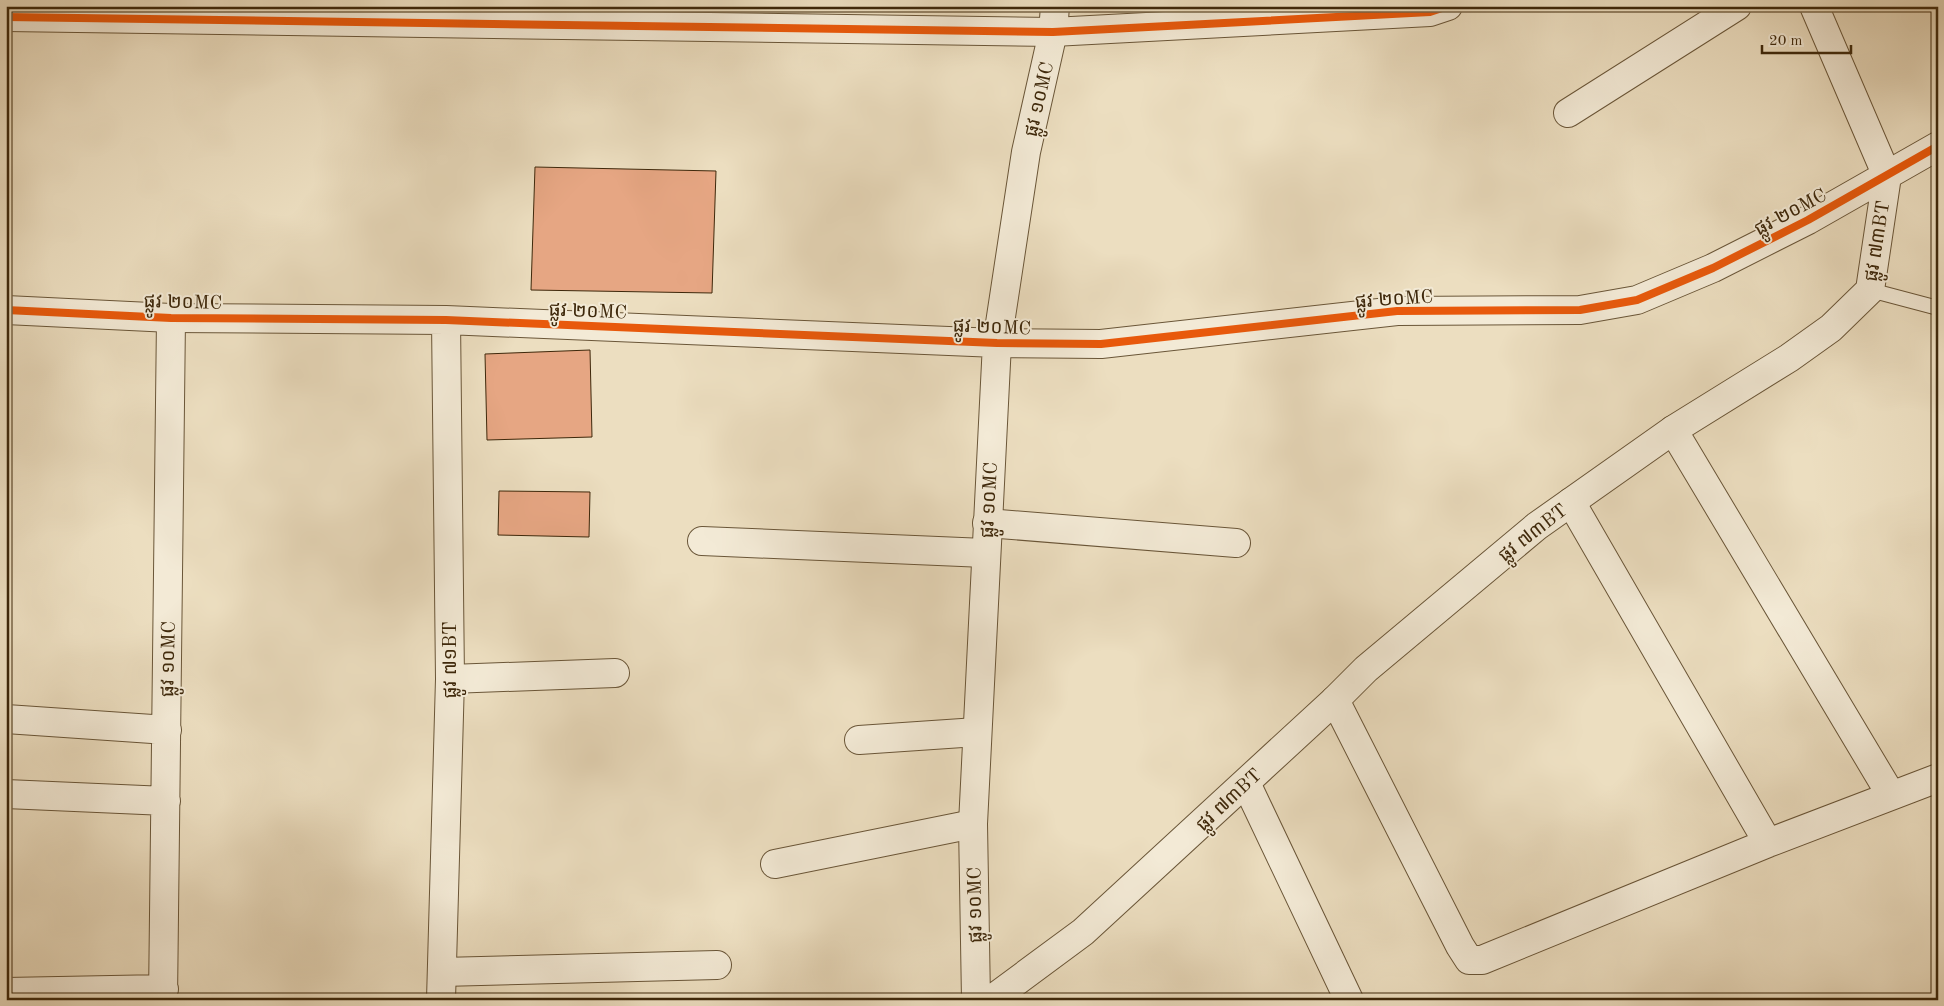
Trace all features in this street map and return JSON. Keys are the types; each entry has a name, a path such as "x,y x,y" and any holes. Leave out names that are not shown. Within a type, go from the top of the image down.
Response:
{"street":[{"path":"6,17 1054,19 1430,12 1448,6"},
{"path":"1568,113 1737,6"},
{"name":"ផ្លូវ ៧៣BT","path":"990,1000 1083,932 1246,783 1366,669 1537,526 1673,430 1790,358 1831,328 1870,290 1887,176 1814,6"},
{"name":"ផ្លូវ ១០MC","path":"976,1000 973,824 985,553 997,343 1026,152 1054,19"},
{"name":"ផ្លូវ ២០MC","path":"6,310 171,318 446,320 997,343 1100,344 1397,311 1580,310 1637,300 1713,268 1808,220 1938,146"},
{"name":"ផ្លូវ ១០MC","path":"163,994 171,318"},
{"name":"ផ្លូវ ៧១BT","path":"442,1000 450,679 446,320"},
{"path":"1673,430 1891,794"},
{"path":"1571,502 1768,842"},
{"path":"987,523 1236,542"},
{"path":"702,541 985,553"},
{"path":"450,679 616,672"},
{"path":"1335,700 1460,946 1469,960 1482,960 1768,842 1891,794 1938,778"},
{"path":"6,719 167,730"},
{"path":"860,740 977,732"},
{"path":"1246,783 1349,1000"},
{"path":"6,794 166,801"},
{"path":"775,864 973,824"},
{"path":"442,972 717,965"},
{"path":"6,992 163,994"}],"lane":[{"path":"1870,290 1938,308"}],"building":[{"path":"535,167 716,171 712,293 531,290"},
{"path":"590,350 592,437 487,440 485,354"},
{"path":"499,491 590,492 589,537 498,535"}],"cycle path":[{"path":"6,17 1053,32 1430,12 1448,6"},
{"path":"6,310 171,318 446,320 997,343 1101,344 1397,311 1580,310 1637,300 1713,268 1808,220 1938,146"}]}
